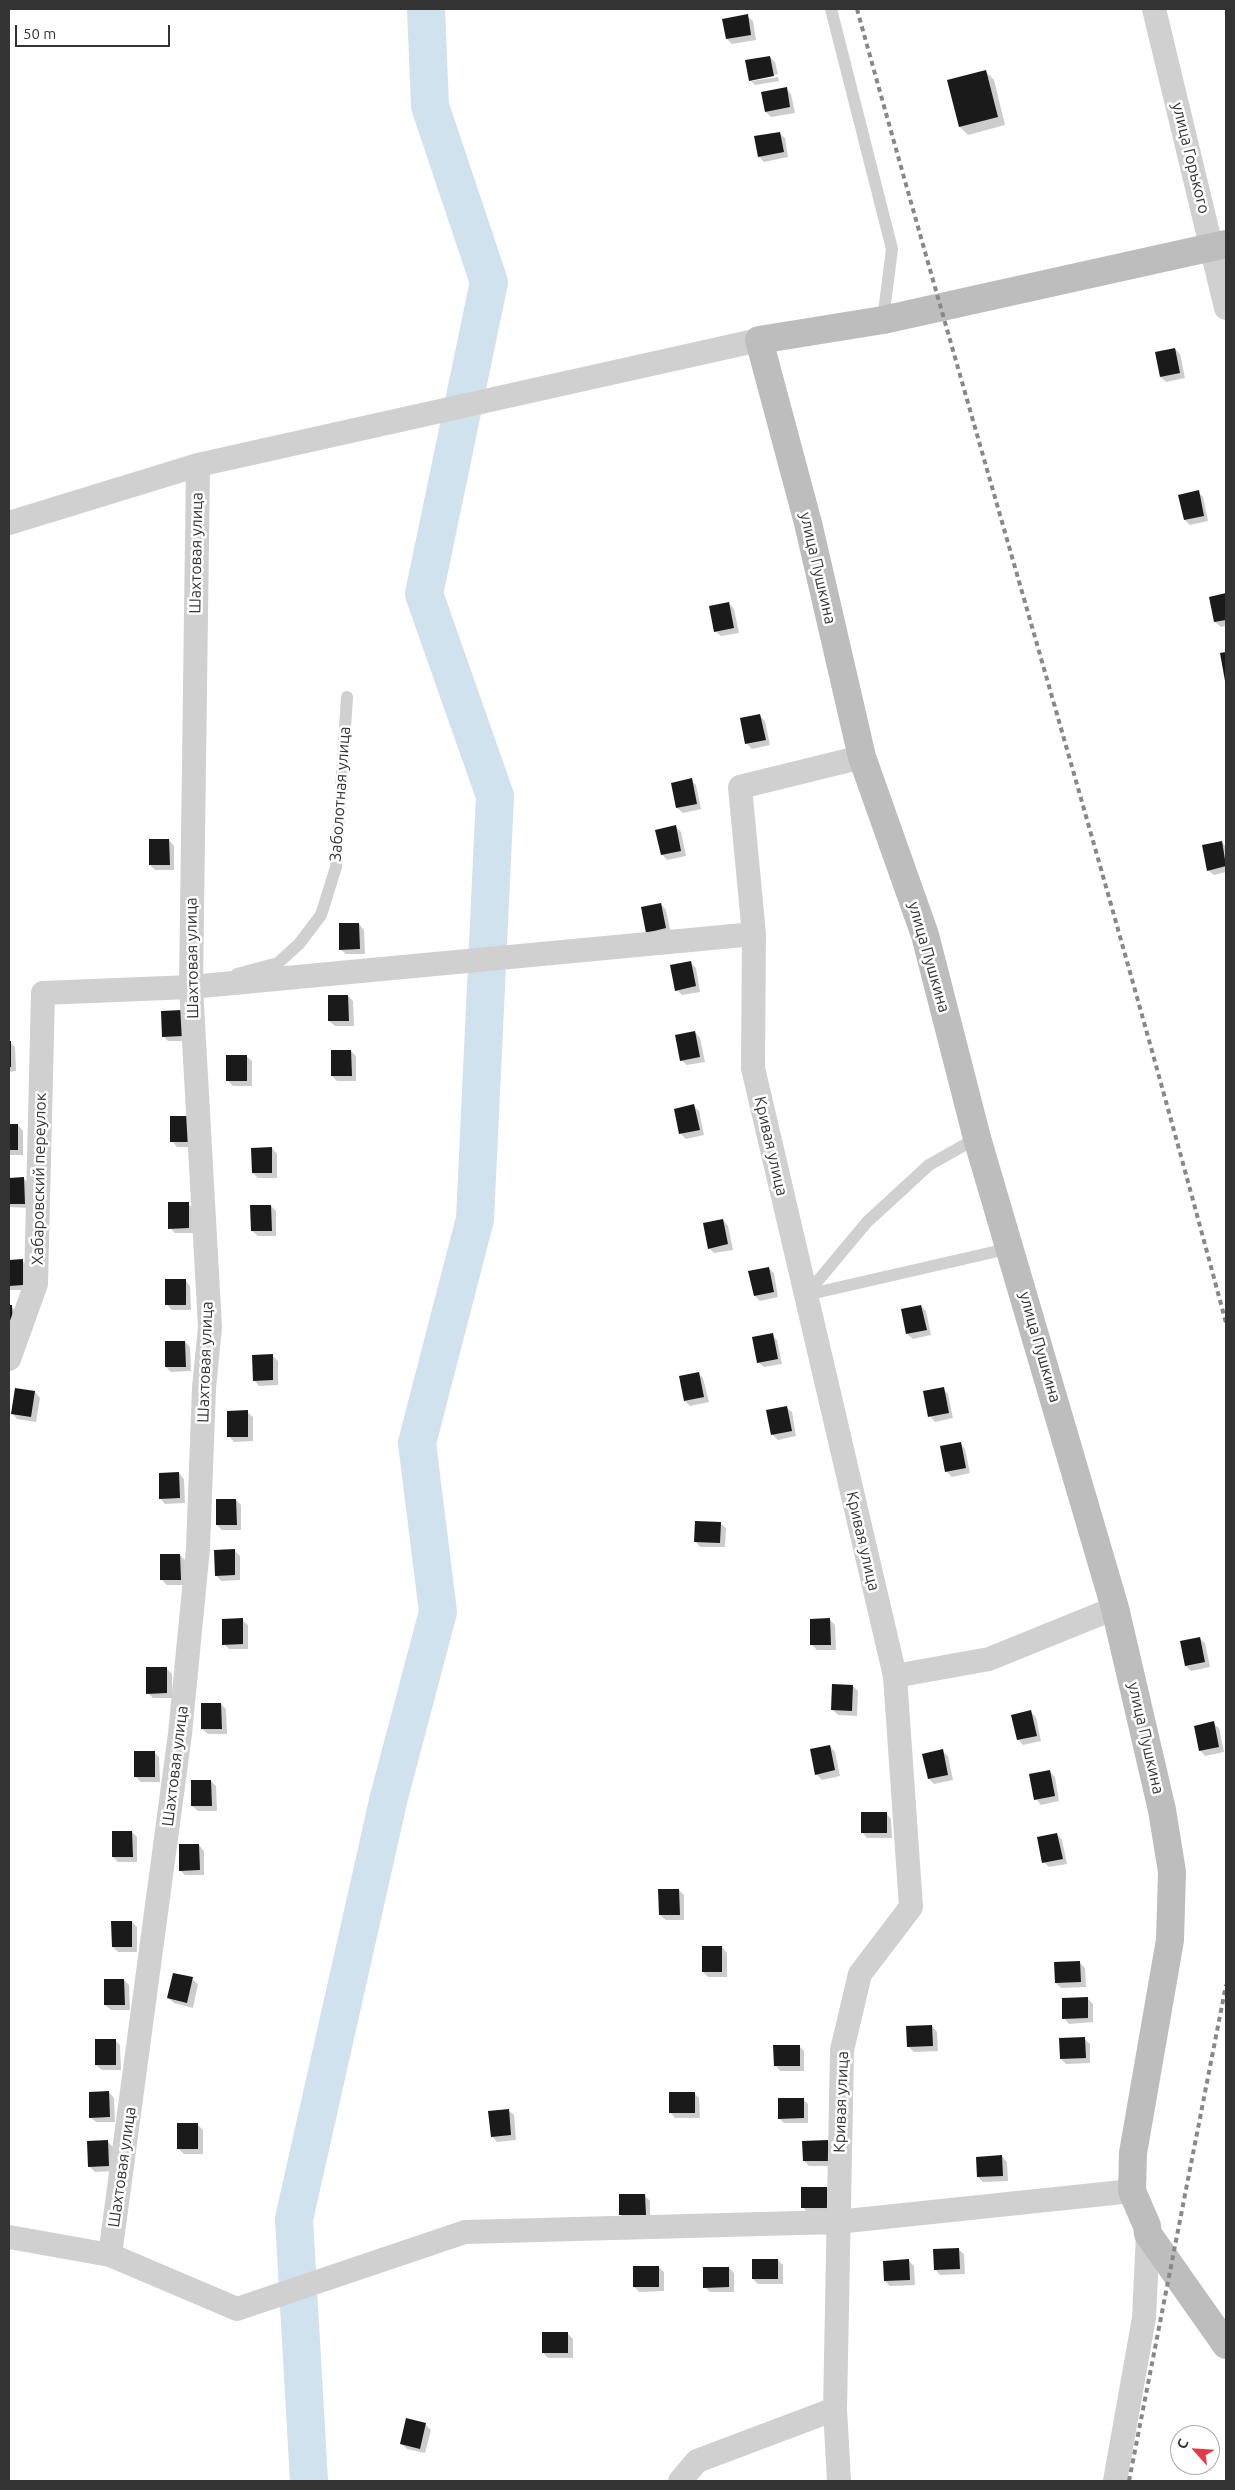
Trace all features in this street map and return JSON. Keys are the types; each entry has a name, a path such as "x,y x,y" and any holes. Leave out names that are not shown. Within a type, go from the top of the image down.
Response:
{"main road":[{"path":"759,340 882,320 1219,245"},
{"name":"улица Пушкина","path":"759,340 808,523 862,757 926,936 977,1138 1011,1248 1115,1608 1162,1810 1172,1872 1170,1940 1133,2153 1132,2191 1147,2226 1148,2234 1226,2345"}],"street":[{"name":"улица Горького","path":"1154,9 1219,245 1226,308"},
{"path":"9,523 198,465 759,340"},
{"name":"Шахтовая улица","path":"110,2254 180,1734 198,1548 204,1388 210,1327 191,987 198,465"},
{"name":"Кривая улица","path":"839,2481 835,2409 837,2222 842,2050 860,1974 911,1907 895,1676 753,1068 754,934 740,787 862,757"},
{"path":"191,987 444,965 754,934"},
{"name":"Хабаровский переулок","path":"9,1359 36,1284 43,993 191,987"},
{"path":"895,1676 989,1659 1115,1608"},
{"path":"9,2237 110,2254 237,2309 465,2232 837,2222 1132,2191"},
{"path":"1116,2481 1144,2318 1148,2234"},
{"path":"680,2481 697,2461 835,2409"}],"lane":[{"path":"831,9 892,249 882,320"},
{"name":"Заболотная улица","path":"191,987 278,963 299,944 321,915 336,866 347,697"},
{"path":"806,1295 867,1222 929,1165 977,1138"},
{"path":"806,1295 1011,1248"}],"building":[{"path":"748,14 751,35 726,39 722,19"},
{"path":"770,56 774,76 749,81 745,60"},
{"path":"986,70 998,117 959,127 947,80"},
{"path":"787,87 790,107 765,112 761,92"},
{"path":"780,132 784,152 758,157 754,136"},
{"path":"1175,348 1180,373 1160,377 1155,352"},
{"path":"1199,490 1204,516 1184,520 1178,495"},
{"path":"1226,593 1226,620 1214,622 1209,597"},
{"path":"729,602 734,628 714,632 709,606"},
{"path":"1226,652 1226,681 1225,681 1220,653"},
{"path":"760,714 766,740 745,744 740,718"},
{"path":"692,778 697,804 676,808 671,783"},
{"path":"676,825 681,851 661,855 655,830"},
{"path":"149,839 169,839 170,865 149,865"},
{"path":"1222,841 1226,866 1207,871 1202,845"},
{"path":"661,903 666,928 646,933 641,907"},
{"path":"339,923 359,923 360,949 339,950"},
{"path":"691,961 696,986 675,991 670,965"},
{"path":"328,995 348,995 349,1021 328,1021"},
{"path":"182,1010 183,1036 162,1037 161,1011"},
{"path":"695,1031 700,1057 680,1061 675,1035"},
{"path":"9,1041 11,1041 11,1067 9,1067"},
{"path":"331,1050 351,1050 352,1076 331,1076"},
{"path":"226,1055 247,1055 247,1081 226,1081"},
{"path":"694,1104 700,1130 679,1134 674,1109"},
{"path":"170,1116 191,1116 191,1142 170,1142"},
{"path":"9,1124 18,1124 18,1150 9,1150"},
{"path":"272,1147 272,1173 252,1173 251,1148"},
{"path":"24,1177 25,1204 9,1204 9,1178"},
{"path":"168,1202 189,1202 189,1228 168,1229"},
{"path":"250,1205 271,1205 272,1231 251,1231"},
{"path":"723,1219 728,1244 708,1249 703,1223"},
{"path":"23,1259 23,1285 9,1286 9,1260"},
{"path":"769,1267 774,1292 754,1296 748,1271"},
{"path":"165,1279 186,1279 186,1305 165,1305"},
{"path":"9,1305 12,1305 13,1331 9,1331"},
{"path":"921,1305 927,1330 906,1334 901,1309"},
{"path":"773,1333 778,1359 757,1363 752,1337"},
{"path":"165,1341 185,1341 186,1367 165,1367"},
{"path":"273,1354 273,1380 253,1381 252,1355"},
{"path":"699,1372 704,1397 684,1401 679,1376"},
{"path":"944,1387 949,1413 928,1417 923,1391"},
{"path":"15,1388 35,1391 31,1417 11,1414"},
{"path":"787,1406 792,1431 771,1435 766,1410"},
{"path":"248,1410 248,1437 227,1437 227,1411"},
{"path":"961,1442 966,1468 945,1472 940,1446"},
{"path":"179,1472 180,1498 159,1499 159,1473"},
{"path":"216,1499 236,1499 237,1525 216,1525"},
{"path":"695,1521 721,1522 720,1543 694,1542"},
{"path":"235,1549 235,1575 215,1576 214,1550"},
{"path":"160,1554 180,1554 181,1580 160,1580"},
{"path":"243,1618 243,1644 222,1645 222,1619"},
{"path":"830,1618 831,1645 810,1645 810,1619"},
{"path":"1200,1637 1205,1662 1185,1666 1180,1641"},
{"path":"146,1667 167,1667 167,1693 146,1694"},
{"path":"832,1684 853,1685 852,1711 831,1710"},
{"path":"201,1703 221,1703 222,1729 201,1729"},
{"path":"1031,1710 1037,1736 1017,1740 1011,1715"},
{"path":"1214,1721 1219,1747 1199,1751 1194,1726"},
{"path":"830,1745 835,1770 815,1775 810,1749"},
{"path":"943,1749 948,1775 928,1779 922,1754"},
{"path":"134,1751 155,1751 155,1777 134,1777"},
{"path":"1050,1770 1055,1796 1034,1800 1029,1774"},
{"path":"191,1780 211,1780 212,1806 191,1806"},
{"path":"861,1812 887,1812 887,1833 861,1833"},
{"path":"112,1831 132,1831 133,1857 112,1857"},
{"path":"1057,1833 1063,1859 1042,1863 1037,1837"},
{"path":"179,1844 199,1844 200,1870 179,1871"},
{"path":"658,1889 679,1889 680,1915 659,1915"},
{"path":"111,1921 132,1921 132,1947 112,1947"},
{"path":"702,1946 722,1946 722,1972 702,1972"},
{"path":"1080,1961 1081,1982 1055,1983 1054,1962"},
{"path":"173,1973 193,1977 187,2003 167,1998"},
{"path":"104,1979 124,1979 125,2005 104,2005"},
{"path":"1088,1997 1088,2018 1062,2019 1062,1998"},
{"path":"932,2025 933,2046 907,2047 906,2026"},
{"path":"1085,2037 1086,2058 1060,2059 1059,2038"},
{"path":"95,2039 116,2039 116,2065 95,2065"},
{"path":"773,2045 800,2045 800,2066 774,2066"},
{"path":"109,2091 110,2117 89,2118 89,2092"},
{"path":"669,2092 695,2092 695,2113 669,2113"},
{"path":"778,2098 804,2098 804,2118 778,2119"},
{"path":"509,2109 511,2135 491,2137 488,2111"},
{"path":"177,2123 198,2123 198,2149 177,2149"},
{"path":"108,2140 109,2166 88,2167 87,2141"},
{"path":"828,2140 829,2161 803,2161 802,2141"},
{"path":"1002,2155 1003,2176 977,2177 976,2157"},
{"path":"801,2187 827,2187 827,2208 801,2208"},
{"path":"619,2194 645,2194 646,2215 619,2215"},
{"path":"959,2248 960,2269 934,2270 933,2249"},
{"path":"752,2259 778,2259 778,2279 752,2279"},
{"path":"909,2259 910,2280 884,2281 883,2261"},
{"path":"633,2266 659,2266 659,2287 633,2287"},
{"path":"703,2267 729,2267 729,2287 703,2288"},
{"path":"542,2332 568,2332 568,2353 542,2353"},
{"path":"406,2418 426,2423 420,2449 400,2444"}],"waterway":[{"path":"309,2481 294,2219 389,1797 438,1612 417,1443 475,1219 495,796 424,594 489,282 430,106 426,9"}],"railway":[{"path":"857,9 1090,829 1226,1323"},
{"path":"1129,2481 1226,1985"}]}
